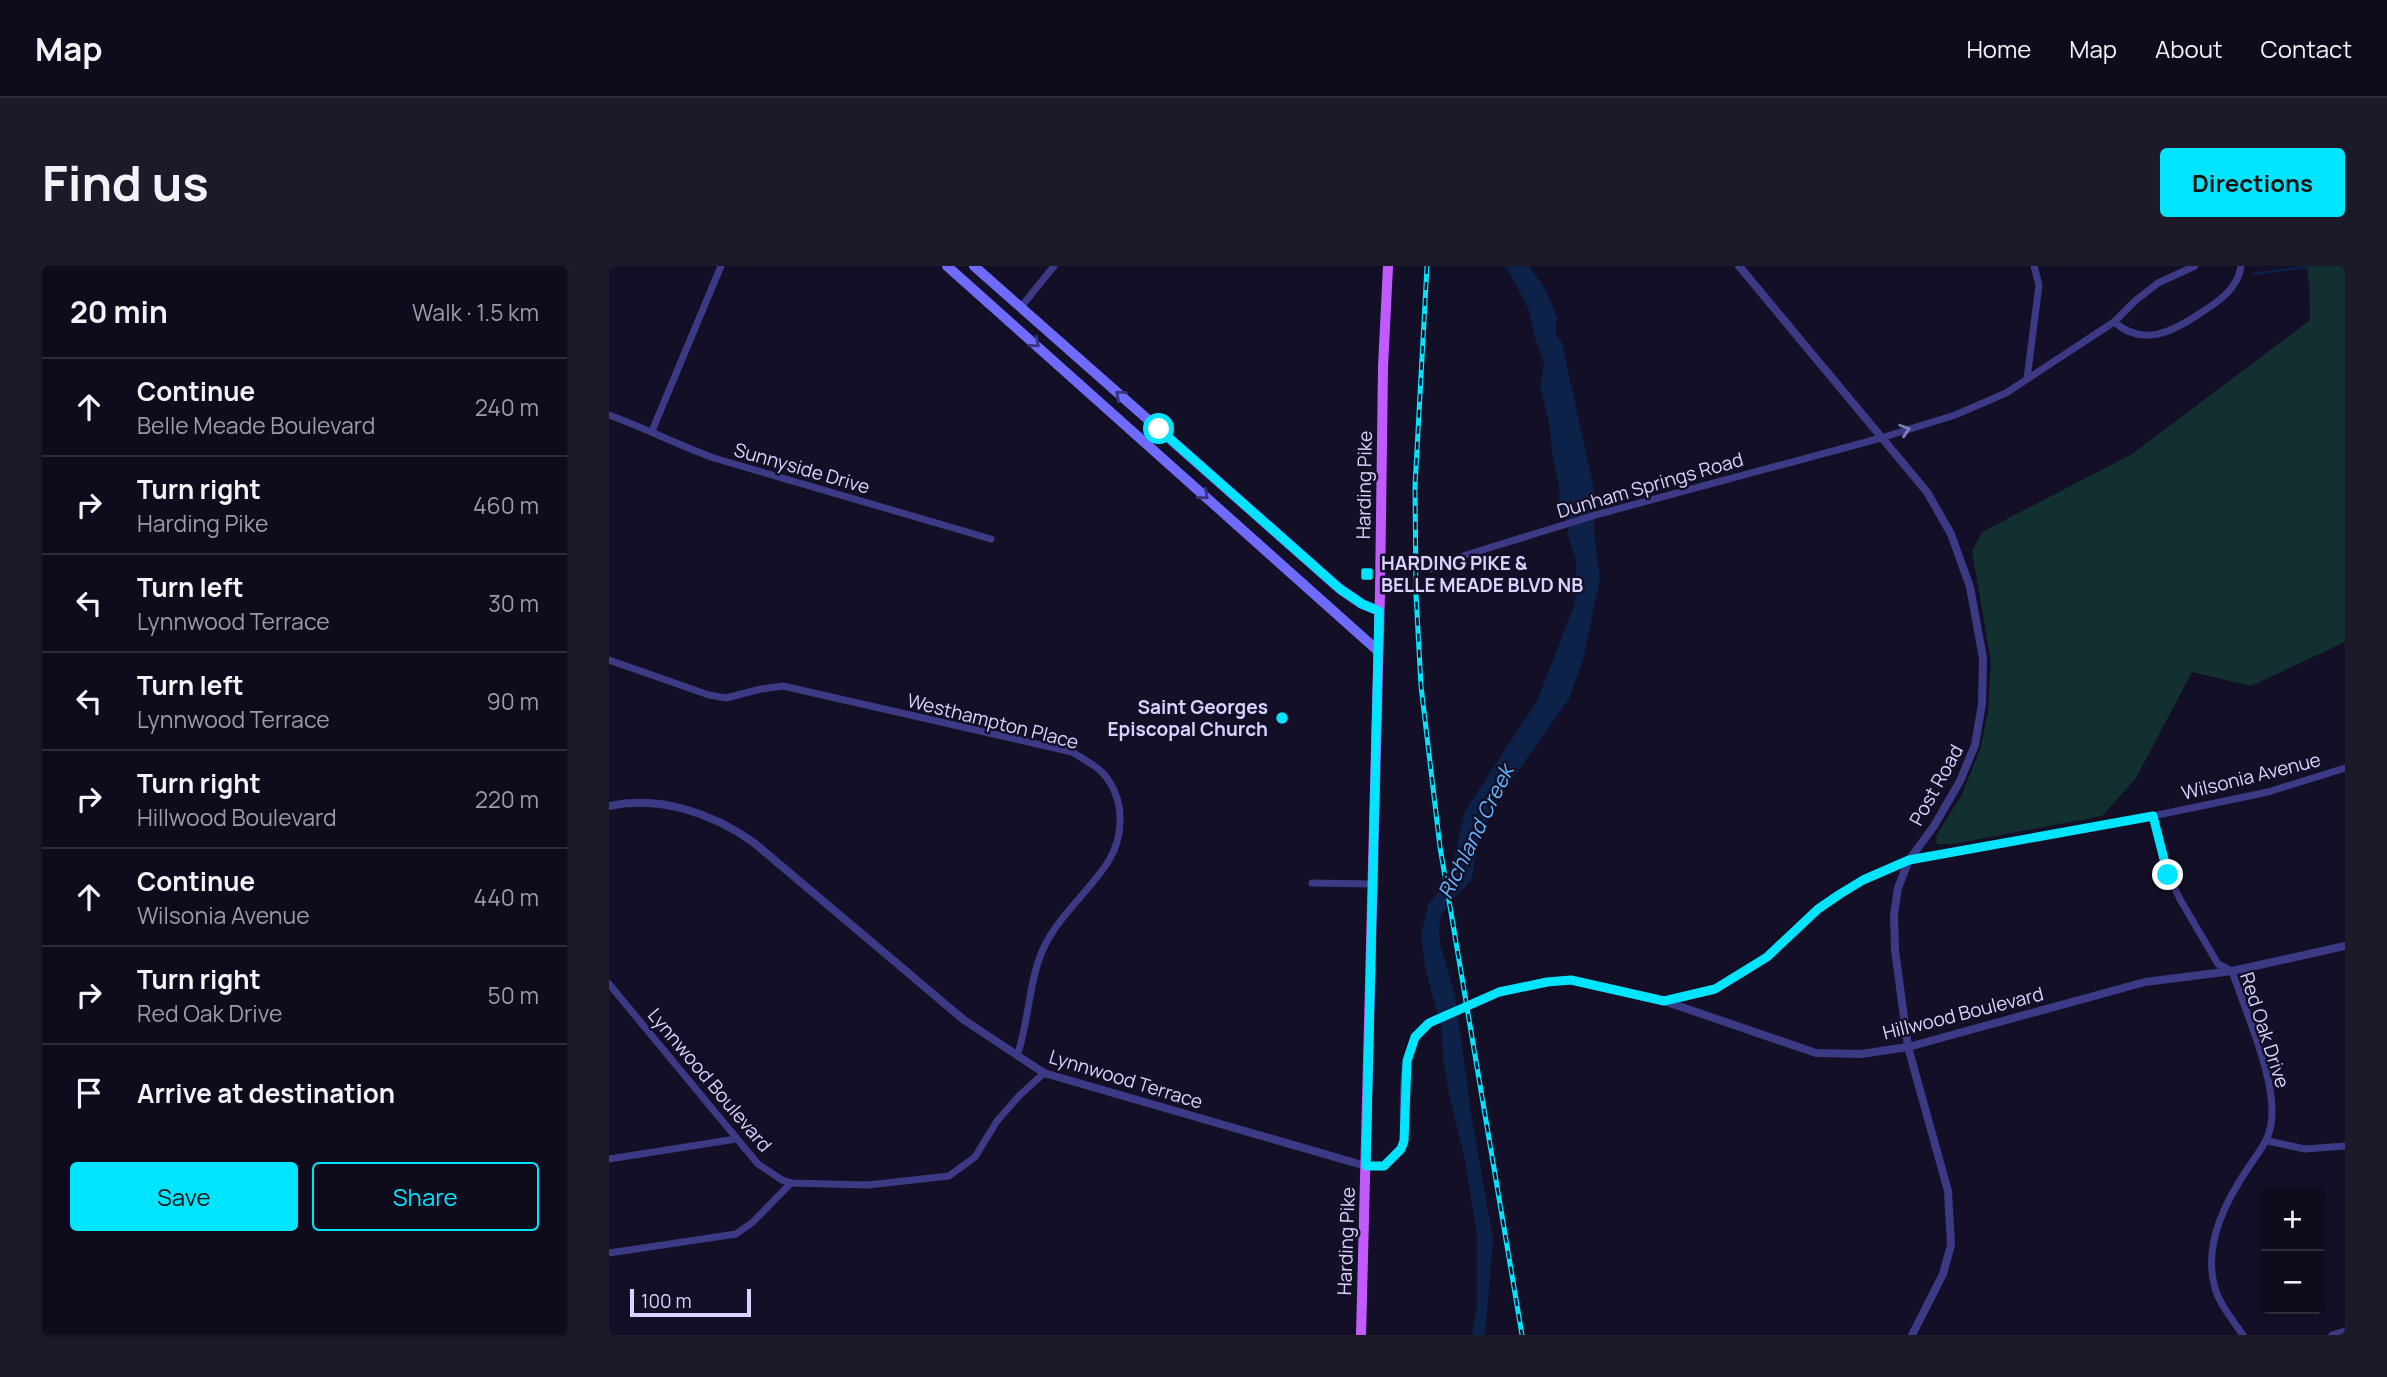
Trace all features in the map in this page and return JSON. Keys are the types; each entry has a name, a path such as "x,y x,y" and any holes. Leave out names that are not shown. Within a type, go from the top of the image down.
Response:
{"main road":[{"path":"947,266 1377,650"},
{"path":"974,266 1302,556 1362,604 1379,611"},
{"name":"Harding Pike","path":"1360,1335 1383,368 1388,266"},
{"path":"1008,321 1021,307"},
{"path":"1158,454 1171,440"},
{"path":"1236,523 1249,509"},
{"path":"1289,570 1302,556"}],"street":[{"path":"652,430 721,266"},
{"path":"1021,307 1054,266"},
{"name":"Post Road","path":"1739,266 1927,492 1951,534 1970,587 1983,658 1982,704 1975,745 1960,781 1934,826 1909,860 1898,888 1894,915 1895,950 1908,1047 1948,1191 1951,1245 1943,1273 1912,1335"},
{"path":"2027,379 2039,285 2033,266"},
{"name":"Dunham Springs Road","path":"1430,569 1599,514 1881,438 1954,415 2006,393 2114,322 2158,283 2195,266"},
{"path":"2114,322 2136,334 2162,334 2175,330 2223,297 2239,277 2241,266"},
{"name":"Sunnyside Drive","path":"609,415 652,430 686,448 714,458 991,539"},
{"name":"Westhampton Place","path":"609,660 718,697 726,698 783,686 1072,752 1091,763 1109,779 1119,802 1118,841 1107,862 1061,919 1046,943 1035,968 1025,1033 1017,1056"},
{"name":"Wilsonia Avenue","path":"1664,1001 1715,989 1740,975 1767,957 1818,909 1863,880 1909,860 2153,816 2277,790 2345,768"},
{"name":"Lynnwood Terrace","path":"609,806 648,803 680,808 731,827 753,842 964,1020 1044,1073 1366,1166"},
{"name":"Red Oak Drive","path":"2153,816 2168,875 2181,901 2218,964 2232,971 2270,1091 2272,1111 2268,1141"},
{"path":"1312,883 1372,884"},
{"name":"Hillwood Boulevard","path":"1366,1166 1384,1166 1401,1149 1404,1141 1409,1050 1418,1033 1433,1021 1499,992 1571,980 1664,1001 1817,1053 1861,1054 1908,1047 2145,982 2232,971 2345,946"},
{"name":"Lynnwood Boulevard","path":"609,984 758,1164 791,1183 869,1185 949,1176 975,1157 997,1121 1044,1073"},
{"path":"609,1159 736,1139"},
{"path":"2243,1335 2224,1308 2213,1283 2212,1248 2222,1212 2248,1168 2268,1141 2305,1149 2345,1146"},
{"path":"609,1253 736,1234 753,1222 791,1183"},
{"path":"2332,1335 2345,1331"}],"green space":[{"path":"2307,266 2345,266 2345,642 2251,686 2192,672 2136,778 2102,816 1954,844 1937,844 1936,836 1961,796 1980,750 1988,712 1991,662 1972,551 1982,532 2132,454 2310,320"}],"water":[{"name":"Richland Creek","path":"1506,266 1529,266 1545,289 1558,319 1556,334 1562,343 1598,508 1594,514 1594,533 1600,579 1583,660 1569,699 1494,805 1476,852 1472,879 1441,915 1440,944 1455,995 1471,1113 1493,1239 1485,1335 1472,1335 1477,1305 1477,1234 1465,1161 1449,1093 1442,1030 1425,967 1421,935 1428,905 1449,878 1465,811 1537,701 1574,606 1576,594 1576,560 1567,532 1569,521 1564,519 1560,506 1550,426 1540,386 1544,363 1529,310"}],"waterway":[{"path":"2254,274 2311,266"}],"railway":[{"path":"1427,266 1415,486 1416,595 1421,686 1440,847 1522,1335"}],"place":[{"name":"HARDING PIKE & BELLE MEADE BLVD NB","path":"1367,574"},
{"name":"Saint Georges Episcopal Church","path":"1282,718"}],"route":[{"path":"1159,429 1340,589 1362,604 1379,611 1366,1166 1384,1166 1401,1149 1404,1141 1407,1061 1410,1045 1415,1037 1429,1023 1499,992 1571,980 1664,1001 1715,989 1767,957 1818,909 1840,894 1863,880 1909,860 2153,816 2168,875"}]}
